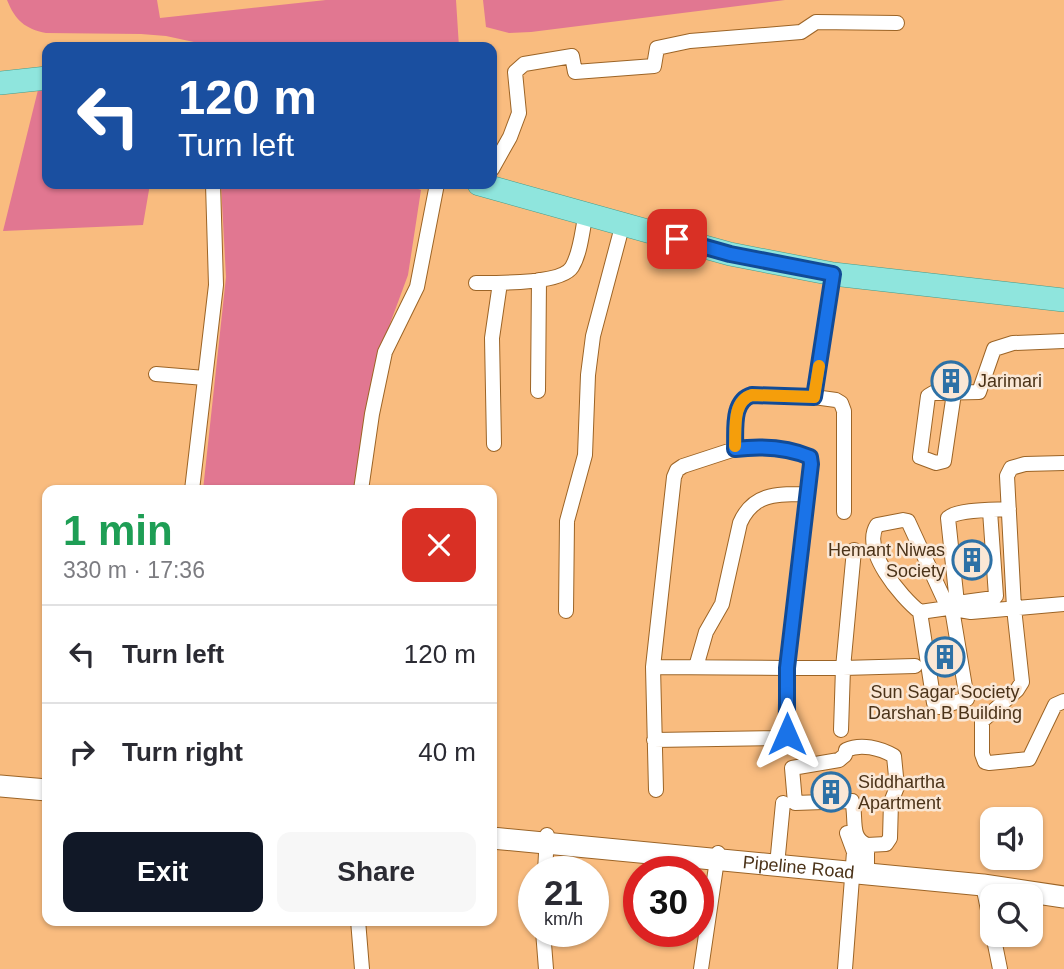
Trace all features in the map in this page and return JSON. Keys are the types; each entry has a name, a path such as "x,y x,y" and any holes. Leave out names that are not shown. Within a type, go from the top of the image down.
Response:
{"main road":[{"path":"0,83 42,79"},
{"path":"497,184 730,254 833,274 1064,300"}],"street":[{"path":"497,158 510,137 519,113 515,72 524,64 572,56 575,72 654,66 657,48 690,41 801,32 816,22 897,23"},
{"path":"193,485 216,285 214,189"},
{"path":"362,485 372,414 385,352 417,287 436,189"},
{"path":"476,282 539,280 572,269 586,213"},
{"path":"566,611 567,521 585,455 588,375 593,337 623,223"},
{"path":"814,397 833,274"},
{"path":"538,391 539,280"},
{"path":"494,444 492,338 500,283"},
{"path":"954,393 944,461 936,463 920,457 928,396 933,393 979,392 994,349 1013,343 1064,341"},
{"path":"156,374 205,378"},
{"path":"735,449 738,404 745,397 814,397 836,400 841,403 844,411 844,512"},
{"path":"654,740 785,738 787,668 810,457 781,449 735,449 682,466 674,477 653,667 654,740 656,790"},
{"path":"1064,463 1025,464 1011,468 1007,476 1014,608 1022,682 1017,690 982,721 982,759 989,763 1029,759 1055,705 1064,701"},
{"path":"696,667 706,632 722,604 745,511 767,496 806,494"},
{"path":"1009,509 953,513 948,517 956,600 978,606 1014,608 1064,604"},
{"path":"920,612 978,606 995,598 997,593 990,511"},
{"path":"908,521 950,609 967,699 939,707 933,703 920,612 903,597 879,561 873,532 877,524 908,521"},
{"path":"841,730 843,668 854,550"},
{"path":"653,667 915,666"},
{"path":"853,747 868,747 894,756 897,787 890,807 890,838 886,844 867,845 856,836 852,801 794,802 792,768 839,761 846,750 853,747"},
{"path":"0,786 42,790"},
{"path":"0,794 42,797"},
{"path":"777,862 783,803"},
{"path":"497,831 547,839 546,856"},
{"path":"847,833 860,870"},
{"name":"Pipeline Road","path":"497,838 547,839 983,881 1064,897"},
{"path":"845,969 860,870 867,845"},
{"path":"701,969 717,857"},
{"path":"1000,969 983,881 1064,887"},
{"path":"358,926 362,969"},
{"path":"544,947 546,969"}],"shaded area":[{"path":"7,0 157,0 160,18 326,0 456,0 459,42 194,42 141,34 46,33 32,29 14,13"},
{"path":"483,0 785,0 509,33 486,27"},
{"path":"38,90 42,90 42,189 149,189 143,225 3,231"},
{"path":"221,189 421,190 408,275 377,359 356,485 204,485 226,277"}],"slow traffic":[{"path":"735,446 738,404 745,397 814,397 819,366"}],"place":[{"name":"Jarimari","path":"951,381"},
{"name":"Hemant Niwas Society","path":"972,560"},
{"name":"Sun Sagar Society Darshan B Building","path":"945,657"},
{"name":"Siddhartha Apartment","path":"831,792"}],"route":[{"path":"677,239 730,254 833,274 814,397 752,395 745,397 738,404 735,449 781,449 810,457 787,668 787,734"}]}
